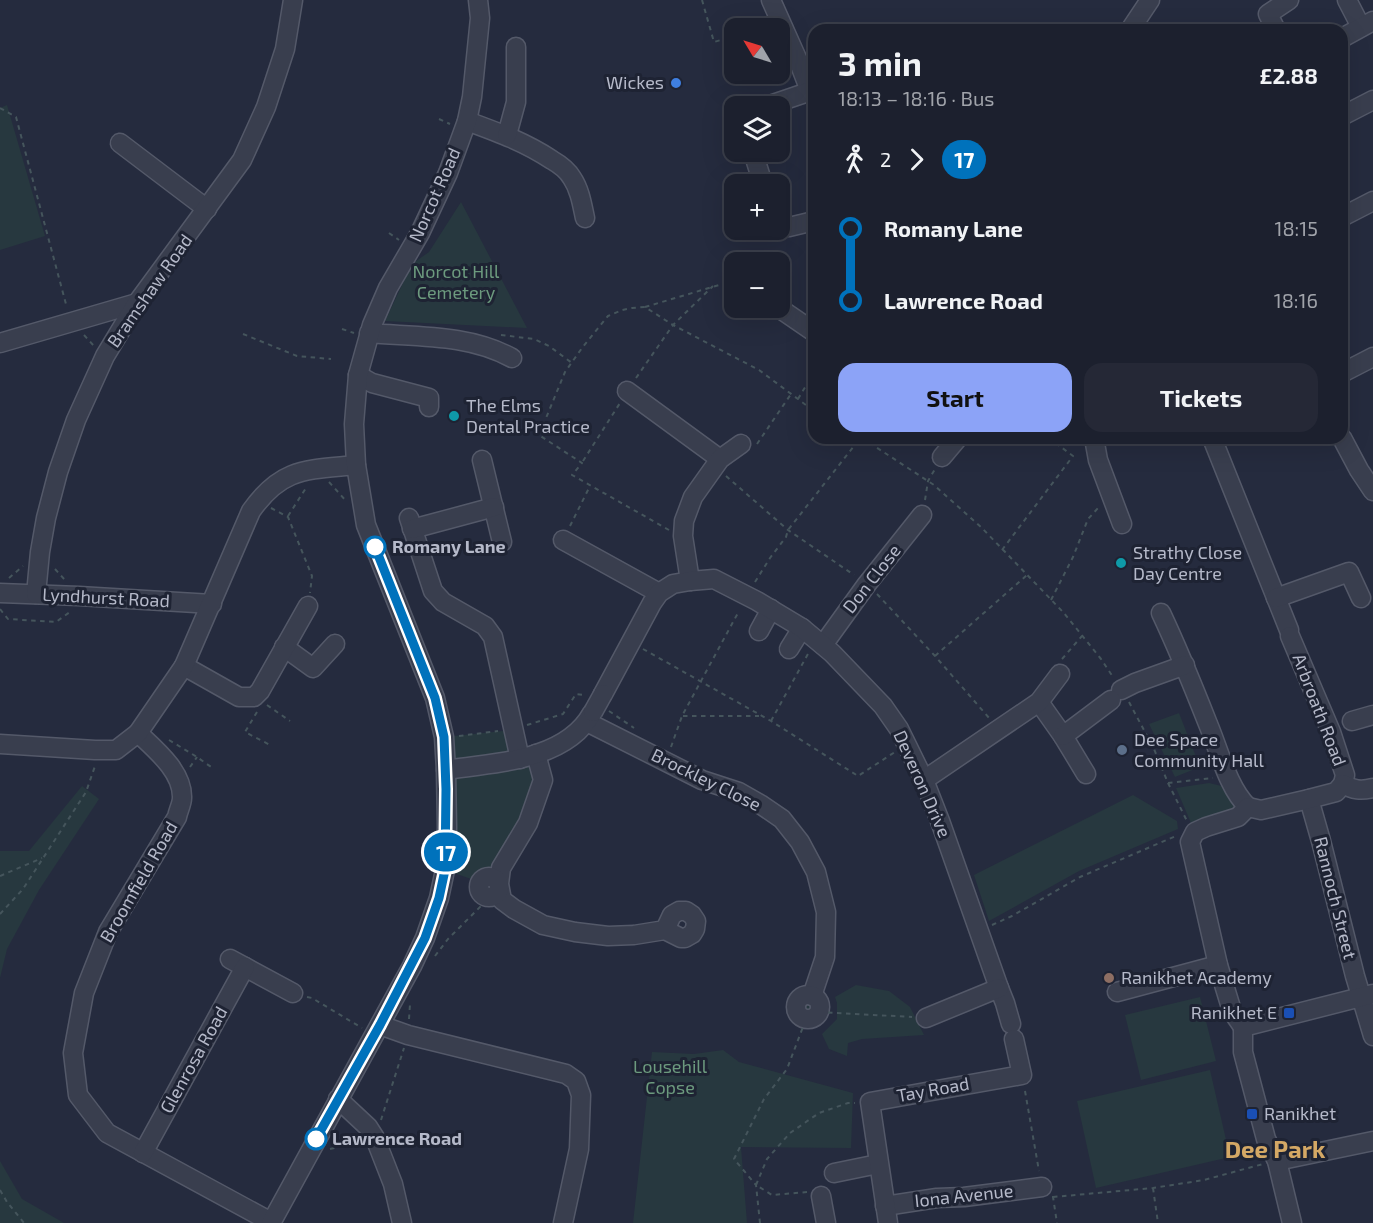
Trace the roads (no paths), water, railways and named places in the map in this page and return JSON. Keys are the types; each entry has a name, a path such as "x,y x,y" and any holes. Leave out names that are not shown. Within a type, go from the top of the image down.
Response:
{"street":[{"name":"Bramshaw Road","path":"36,594 44,529 58,472 76,420 105,356 137,303 242,160 266,107 285,49 293,0"},
{"name":"Norcot Road","path":"271,1223 425,938 439,898 445,870 447,828 444,737 435,698 366,525 356,465 354,424 358,375 365,334 420,233 438,193 472,97 480,18 478,0"},
{"path":"771,0 808,81"},
{"path":"1273,24 1268,14 1289,0"},
{"path":"1347,0 1367,24 1348,35"},
{"path":"1133,24 1146,2"},
{"path":"507,135 516,102 516,47"},
{"path":"790,98 808,91"},
{"path":"1348,107 1373,100"},
{"path":"461,124 507,135 534,148 558,164 572,177 585,218"},
{"path":"120,143 207,209"},
{"path":"1348,214 1373,201"},
{"path":"790,228 808,222"},
{"path":"0,343 137,303"},
{"path":"790,313 806,319"},
{"path":"365,334 463,340 504,348"},
{"path":"1348,370 1373,357"},
{"path":"358,375 380,385 429,398 429,407"},
{"path":"627,392 720,459"},
{"path":"690,580 683,536 684,521 693,497 720,459 741,444"},
{"path":"942,457 953,444"},
{"path":"1095,444 1098,460 1122,524"},
{"name":"Arbroath Road","path":"1217,444 1331,732 1345,775 1343,783"},
{"path":"1347,444 1366,467 1373,491"},
{"path":"482,460 502,542"},
{"path":"0,744 116,750 141,729 184,666 251,511 258,502 273,485 290,475 307,470 356,465"},
{"path":"494,507 411,524 433,591 443,602 485,626 493,637 528,757 543,780 528,823 501,868 494,891 514,909 543,925 608,936 665,930"},
{"name":"Don Close","path":"789,649 814,638 867,584 922,515"},
{"path":"446,770 528,757 565,741 590,717 658,593 563,540"},
{"path":"1276,598 1349,572 1360,598"},
{"name":"Deveron Drive","path":"658,593 673,584 690,580 714,579 745,600 771,609 814,638 846,666 883,706 908,744 940,821 1005,1003 1022,1075"},
{"name":"Lyndhurst Road","path":"0,593 212,604"},
{"path":"184,666 239,697 259,700 260,691 308,606"},
{"path":"759,632 771,609"},
{"path":"1161,613 1185,665 1228,774 1240,799 1248,807 1261,810 1309,799 1336,792 1343,783 1352,789 1373,788"},
{"path":"284,647 313,668 335,644"},
{"path":"1063,736 1116,695 1135,684 1185,665"},
{"path":"924,780 1039,702 1060,674"},
{"path":"1039,702 1086,774"},
{"path":"1352,721 1373,715"},
{"name":"Brockley Close","path":"590,717 702,780 739,792 760,804 782,819 800,842 816,872 826,912 825,957 812,1009"},
{"name":"Broomfield Road","path":"141,729 167,761 179,783 182,799 177,817 108,932 84,993 73,1053 78,1095 106,1133 271,1223"},
{"name":"Rannoch Street","path":"1309,799 1355,976 1367,996 1373,1036"},
{"path":"1248,807 1238,817 1196,832 1190,842 1218,965 1232,1011 1243,1027 1243,1052 1266,1139 1277,1161 1292,1223"},
{"name":"Glenrosa Road","path":"143,1153 238,963 293,993"},
{"path":"1117,992 1218,965"},
{"path":"926,1018 999,988"},
{"path":"1243,1027 1367,996"},
{"path":"377,1030 408,1035 566,1074 576,1081 581,1095 579,1149 563,1223"},
{"name":"Tay Road","path":"878,1164 870,1101 1022,1075"},
{"path":"338,1099 368,1127 375,1138 393,1184 402,1223"},
{"path":"1277,1161 1373,1141"},
{"path":"834,1173 878,1164 887,1214"},
{"name":"Iona Avenue","path":"887,1214 938,1198 1047,1192"},
{"path":"821,1196 826,1223"}],"place":[{"name":"Wickes","path":"676,83"},
{"name":"The Elms Dental Practice","path":"454,416"},
{"name":"Romany Lane","path":"375,547"},
{"name":"Strathy Close Day Centre","path":"1121,563"},
{"name":"Dee Space Community Hall","path":"1122,750"},
{"name":"Ranikhet Academy","path":"1109,978"},
{"name":"Ranikhet E","path":"1289,1013"},
{"name":"Ranikhet","path":"1252,1114"},
{"name":"Lawrence Road","path":"316,1139"}],"district":[{"name":"Dee Park","path":"1275,1150"}],"park label":[{"name":"Norcot Hill Cemetery","path":"456,282"},
{"name":"Lousehill Copse","path":"670,1077"}]}
